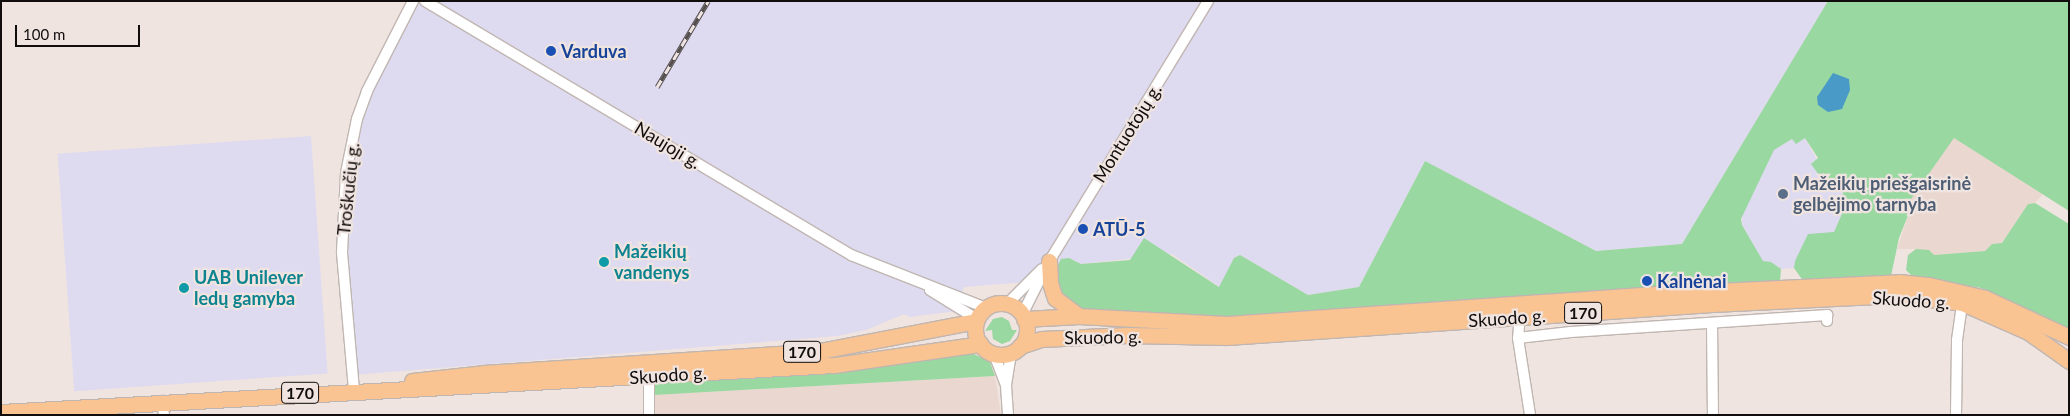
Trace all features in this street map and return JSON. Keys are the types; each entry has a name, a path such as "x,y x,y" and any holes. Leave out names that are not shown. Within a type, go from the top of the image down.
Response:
{"main road":[{"path":"1048,263 1050,283 1056,298 1079,316"},
{"name":"Skuodo g.","path":"1016,350 1041,339 1128,335 1227,337 1520,310 1899,282 1937,286 1985,298 2069,336"},
{"name":"Skuodo g.","path":"1023,317 1079,316 1227,324 1520,310 1888,296 1962,303 2028,332 2069,361"},
{"path":"1008,304 1023,317 1026,336 1016,350 994,354 980,344 976,336 980,316 1008,304"},
{"name":"Skuodo g.","path":"1,412 163,408 354,390 483,373 828,350 980,316"},
{"name":"Skuodo g.","path":"354,390 394,392 859,363 980,344"}],"street":[{"name":"Troškučių g.","path":"354,390 342,252 346,173 357,119 367,90 413,1"},
{"name":"Naujoji g.","path":"425,1 851,255 914,281 938,287 980,316"},
{"name":"Montuotojų g.","path":"1023,317 1048,263 1208,1"},
{"name":"Montuotojų g.","path":"1008,304 1048,263"},
{"path":"1956,415 1957,340 1962,303"},
{"path":"1520,310 1518,338 1530,415"},
{"path":"1518,338 1827,315 1826,321"},
{"path":"1712,323 1713,415"},
{"path":"1006,386 1016,350"},
{"path":"994,354 1006,386 1008,415"},
{"path":"649,376 649,415"}],"shaded area":[{"path":"413,1 1828,1 1682,244 1596,251 1425,161 1359,287 1308,295 1240,255 1234,258 1220,287 1172,254 1081,264 1069,258 1054,280 964,287 956,311 910,317 904,314 866,330 837,336 353,375 342,252 357,119"},
{"path":"311,136 328,373 74,391 58,154"},
{"path":"1954,137 2043,194 2035,203 2028,204 2002,243 1992,244 1985,251 1934,255 1916,249 1897,249 1910,210 1909,202"},
{"path":"1805,138 1824,173 1842,184 1844,209 1834,232 1795,261 1794,268 1781,269 1771,262 1763,261 1742,225 1742,212 1774,150 1792,139"},
{"path":"995,376 1001,415 654,415 653,395"}],"green space":[{"path":"1828,1 2069,1 2069,211 1954,138 1909,202 1911,208 1899,238 1891,276 1804,282 1794,268 1795,261 1808,234 1834,232 1844,209 1842,184 1825,184 1824,173 1819,175 1811,164 1818,158 1805,138 1796,144 1792,139 1774,150 1741,219 1742,225 1763,261 1771,262 1781,269 1780,282 1238,318 1082,309 1057,291 1055,271 1061,259 1069,258 1081,264 1130,260 1144,238 1219,287 1234,258 1240,255 1308,295 1359,287 1425,161 1596,251 1682,244"},
{"path":"2035,203 2069,224 2069,328 1981,288 1912,276 1906,270 1908,255 1916,249 1929,250 1934,255 1985,251 1992,244 2002,243 2028,204"},
{"path":"1002,317 1009,321 1012,330 1017,330 1010,341 1002,344 993,339 992,330 985,331 993,319"},
{"path":"970,352 990,362 995,376 654,395 655,384 665,380 870,368"}],"water":[{"path":"1833,73 1849,79 1850,90 1842,109 1828,112 1818,105 1817,97"}],"railway":[{"path":"657,87 708,1"}],"place":[{"name":"Varduva","path":"551,51"},
{"name":"Mažeikių priešgaisrinė gelbėjimo tarnyba","path":"1783,194"},
{"name":"ATŪ-5","path":"1083,229"},
{"name":"Mažeikių vandenys","path":"604,262"},
{"name":"Kalnėnai","path":"1647,281"},
{"name":"UAB Unilever ledų gamyba","path":"184,288"}]}
